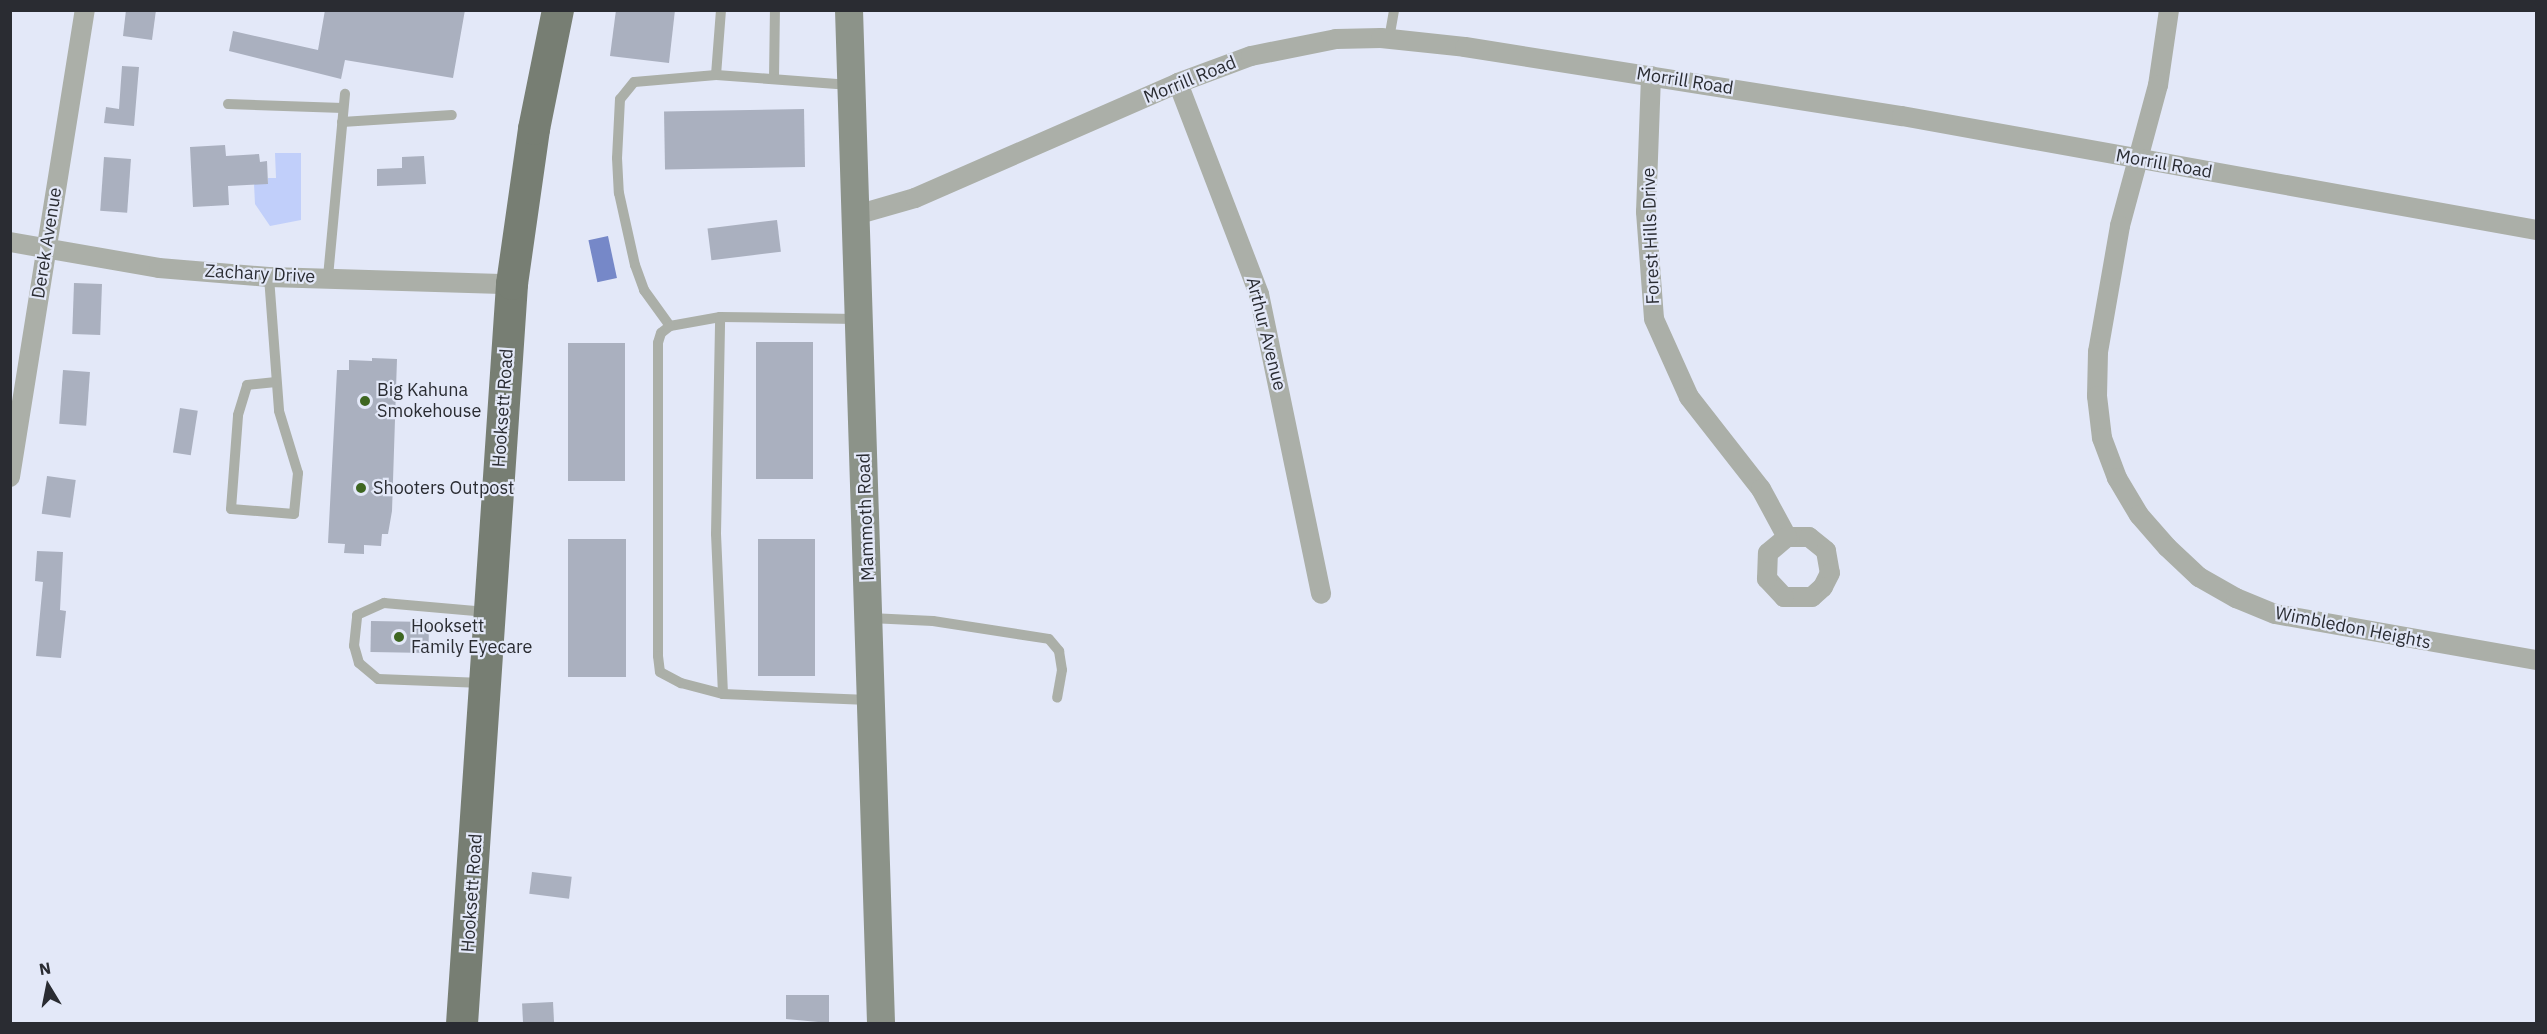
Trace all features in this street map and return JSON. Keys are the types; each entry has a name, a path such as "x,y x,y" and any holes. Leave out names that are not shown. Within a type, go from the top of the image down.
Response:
{"main road":[{"name":"Hooksett Road","path":"462,1023 512,284 534,129 558,10"},
{"name":"Mammoth Road","path":"849,10 881,1023"}],"street":[{"name":"Derek Avenue","path":"10,477 85,10"},
{"name":"Wimbledon Heights","path":"2169,10 2158,85 2140,160 2120,226 2103,309 2097,396 2102,438 2117,478 2139,515 2199,577 2275,614 2536,660"},
{"name":"Morrill Road","path":"856,215 915,198 995,165 1178,83 1251,56 1336,39 1389,39 1651,76 2536,230"},
{"name":"Forest Hills Drive","path":"1651,76 1646,212 1654,319 1689,397 1761,489 1787,537"},
{"name":"Arthur Avenue","path":"1178,83 1259,294 1322,594"},
{"name":"Zachary Drive","path":"10,242 46,246 159,268 269,277 512,284"}],"lane":[{"path":"717,75 721,10"},
{"path":"774,78 775,10"},
{"path":"1389,39 1394,10"},
{"path":"670,326 644,290 628,238 617,158 620,99 626,89 643,80 717,75 850,85"},
{"path":"328,277 345,94"},
{"path":"228,104 343,108"},
{"path":"342,122 452,115"},
{"path":"269,277 279,411 298,473 294,514 231,509 238,415 247,385 276,382"},
{"path":"720,317 716,534 723,694"},
{"path":"860,319 720,317 670,326 661,333 658,344 659,664 660,672 681,683 723,694 872,700"},
{"path":"486,684 378,679 359,663 354,646 357,615 384,603 491,612"},
{"path":"870,618 933,621 1049,639 1059,651 1062,670 1057,698"}],"shaded area":[{"path":"275,153 301,153 301,220 270,226 255,204 254,184 268,184 268,178 276,178"},
{"path":"608,236 617,278 597,282 588,240"}],"building":[{"path":"126,10 156,10 152,40 123,36"},
{"path":"325,10 465,10 453,78 345,60 341,79 229,51 233,31 318,50"},
{"path":"616,10 675,10 669,63 610,56"},
{"path":"122,66 139,67 134,126 104,123 106,107 119,109"},
{"path":"804,109 805,167 665,169 664,111"},
{"path":"225,145 226,156 259,154 260,162 267,161 268,184 228,186 229,205 193,207 190,147"},
{"path":"424,156 426,184 377,186 377,169 402,168 402,157"},
{"path":"104,157 131,159 127,213 100,211"},
{"path":"777,220 781,252 711,260 708,229"},
{"path":"74,283 102,284 100,335 72,334"},
{"path":"756,342 813,342 813,479 756,479"},
{"path":"568,343 625,343 625,481 568,481"},
{"path":"372,358 397,359 392,511 388,534 382,534 381,546 364,545 364,554 344,553 345,544 328,543 337,370 349,370 349,360 372,361"},
{"path":"63,370 90,372 86,426 59,424"},
{"path":"180,408 198,411 191,455 173,452"},
{"path":"47,476 76,480 70,518 42,514"},
{"path":"568,539 626,539 626,677 568,677"},
{"path":"758,539 815,539 815,676 758,676"},
{"path":"37,551 63,552 60,610 66,611 61,658 36,656 43,582 35,581"},
{"name":"Hooksett Family Eyecare","path":"371,621 429,622 428,653 370,652"},
{"path":"532,872 572,877 569,899 529,894"},
{"path":"786,995 829,995 829,1023 786,1019"},
{"path":"553,1002 554,1023 523,1024 522,1004"}],"place":[{"name":"Big Kahuna Smokehouse","path":"365,401"},
{"name":"Shooters Outpost","path":"361,488"},
{"name":"Hooksett Family Eyecare","path":"399,637"}]}
